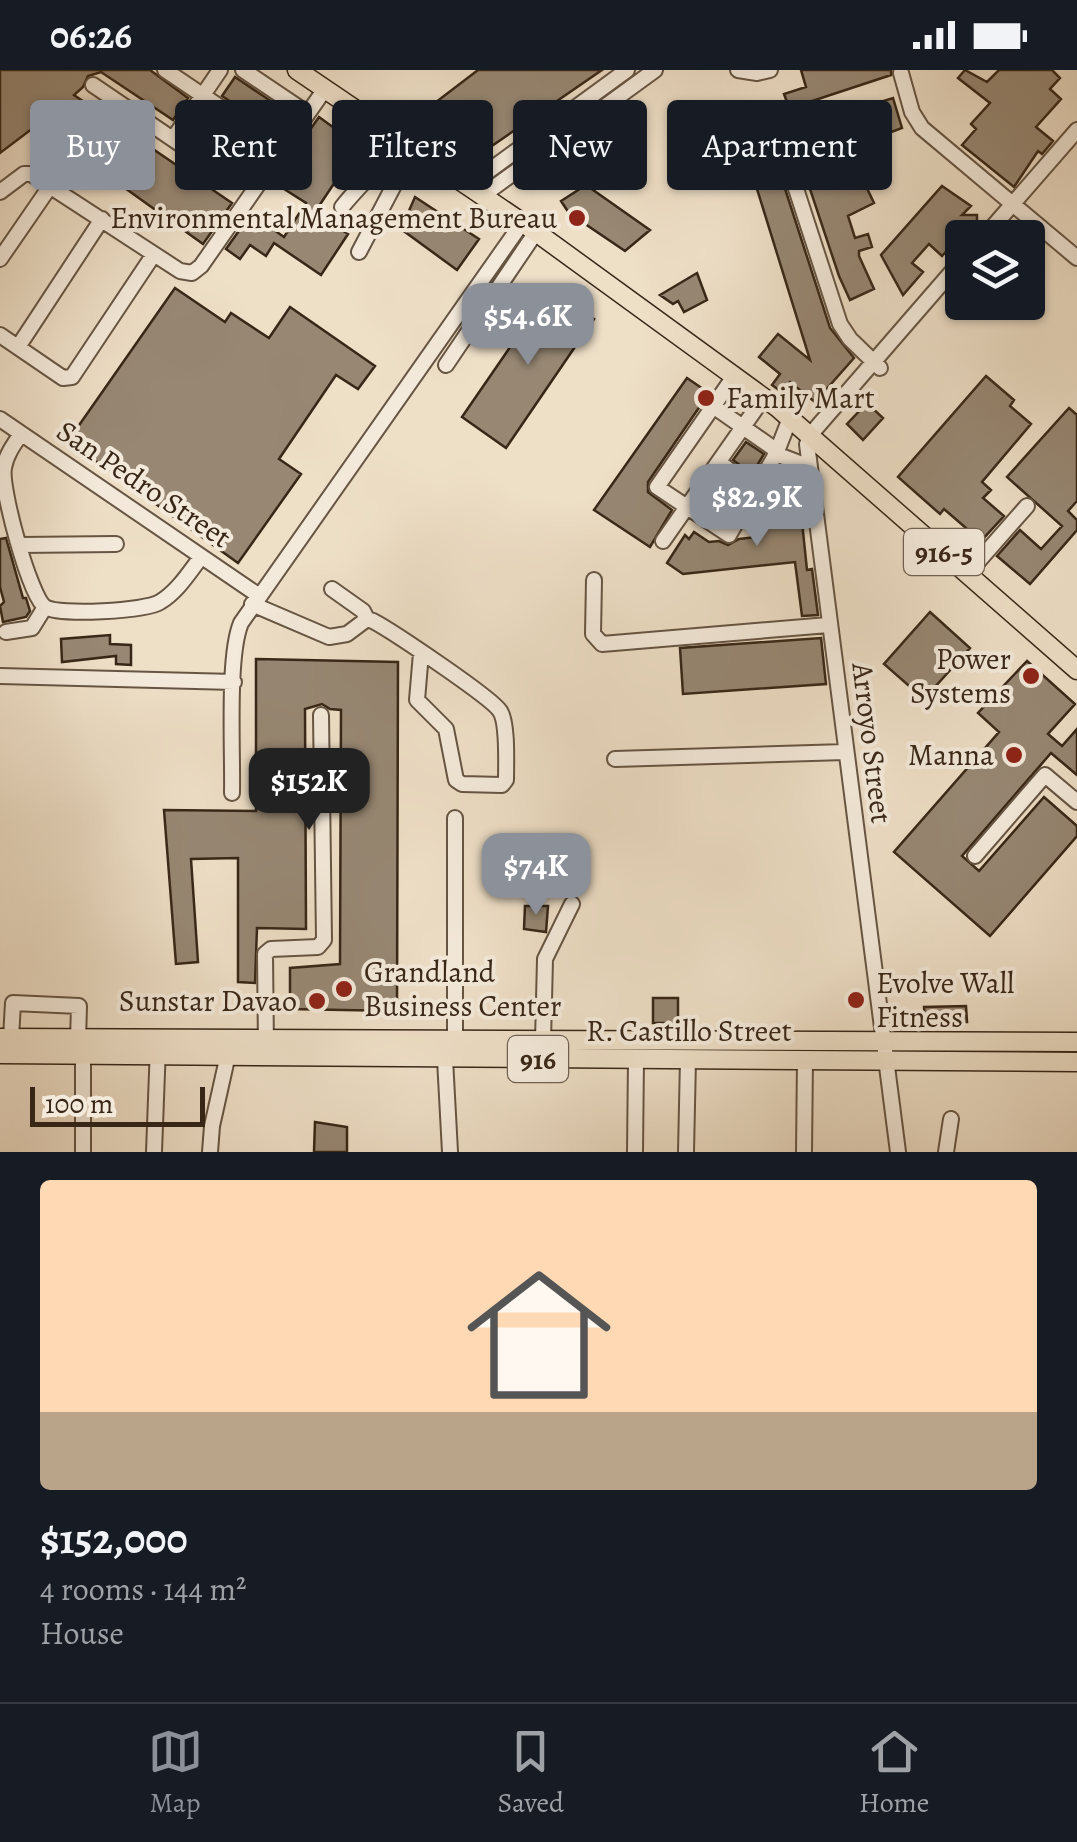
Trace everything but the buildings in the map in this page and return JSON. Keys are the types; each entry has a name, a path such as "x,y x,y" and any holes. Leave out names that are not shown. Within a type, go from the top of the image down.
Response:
{"main road":[{"name":"916-5","path":"298,70 340,100"},
{"name":"916-5","path":"475,191 764,397 790,418 811,448 968,573 1076,666"},
{"name":"R. Castillo Street","path":"4,1044 266,1048 455,1039 543,1040 569,1050 636,1059 805,1059 884,1050 1077,1062"},
{"name":"R. Castillo Street","path":"266,1048 445,1059 569,1050 884,1050 1077,1042"}],"street":[{"path":"165,70 208,100"},
{"path":"93,85 173,139 220,70"},
{"path":"243,70 288,100"},
{"path":"475,191 655,70"},
{"path":"738,70 770,70"},
{"path":"901,73 912,112 922,128 1077,258"},
{"path":"475,191 621,74 624,92"},
{"path":"58,190 180,271 192,273 201,266 324,89"},
{"path":"1001,220 1056,160 1077,130"},
{"path":"1056,160 1077,143"},
{"path":"0,192 24,174 30,174"},
{"path":"0,259 47,190"},
{"path":"342,207 356,190"},
{"path":"359,252 387,190"},
{"path":"796,190 840,324 877,365"},
{"path":"1006,220 1016,205"},
{"path":"18,348 102,219"},
{"path":"446,365 529,227"},
{"path":"232,794 238,630 255,599 529,227"},
{"path":"0,335 67,379 75,373 154,254"},
{"path":"776,454 811,448 945,281"},
{"path":"877,365 945,292"},
{"path":"735,376 657,487 729,535 776,454 790,418"},
{"path":"664,541 764,397"},
{"path":"714,406 776,454"},
{"name":"San Pedro Street","path":"0,419 201,556 255,599 328,638 347,634 367,619"},
{"path":"21,434 3,471 32,592 44,607 61,611 155,605 178,587 201,556"},
{"name":"Arroyo Street","path":"811,448 828,625 898,1152"},
{"path":"718,462 754,489"},
{"path":"968,573 1027,506"},
{"path":"20,545 116,544"},
{"path":"594,580 593,634 602,644 828,625"},
{"path":"332,589 363,611 367,619 421,653 502,714 506,780 502,785 462,784 456,780 446,729 417,700 421,653"},
{"path":"6,632 32,628 44,607"},
{"path":"0,676 234,682"},
{"path":"266,1048 265,954 271,949 318,947 324,940 321,715"},
{"path":"615,759 845,752"},
{"path":"975,856 1046,775 1077,802"},
{"path":"455,818 455,1039"},
{"path":"543,1040 544,959 572,904"},
{"path":"4,1044 13,1002 79,1006 82,1152"},
{"path":"154,1152 158,1048"},
{"path":"210,1152 229,1048"},
{"path":"445,1059 450,1152"},
{"path":"635,1152 636,1059"},
{"path":"686,1152 688,1059"},
{"path":"804,1152 805,1059"},
{"path":"946,1152 951,1119"}],"place":[{"name":"Environmental Management Bureau","path":"577,218"},
{"name":"Family Mart","path":"706,398"},
{"name":"Power Systems","path":"1031,676"},
{"name":"Manna","path":"1014,755"},
{"name":"Grandland Business Center","path":"344,989"},
{"name":"Evolve Wall Fitness","path":"856,1000"},
{"name":"Sunstar Davao","path":"317,1001"}]}
